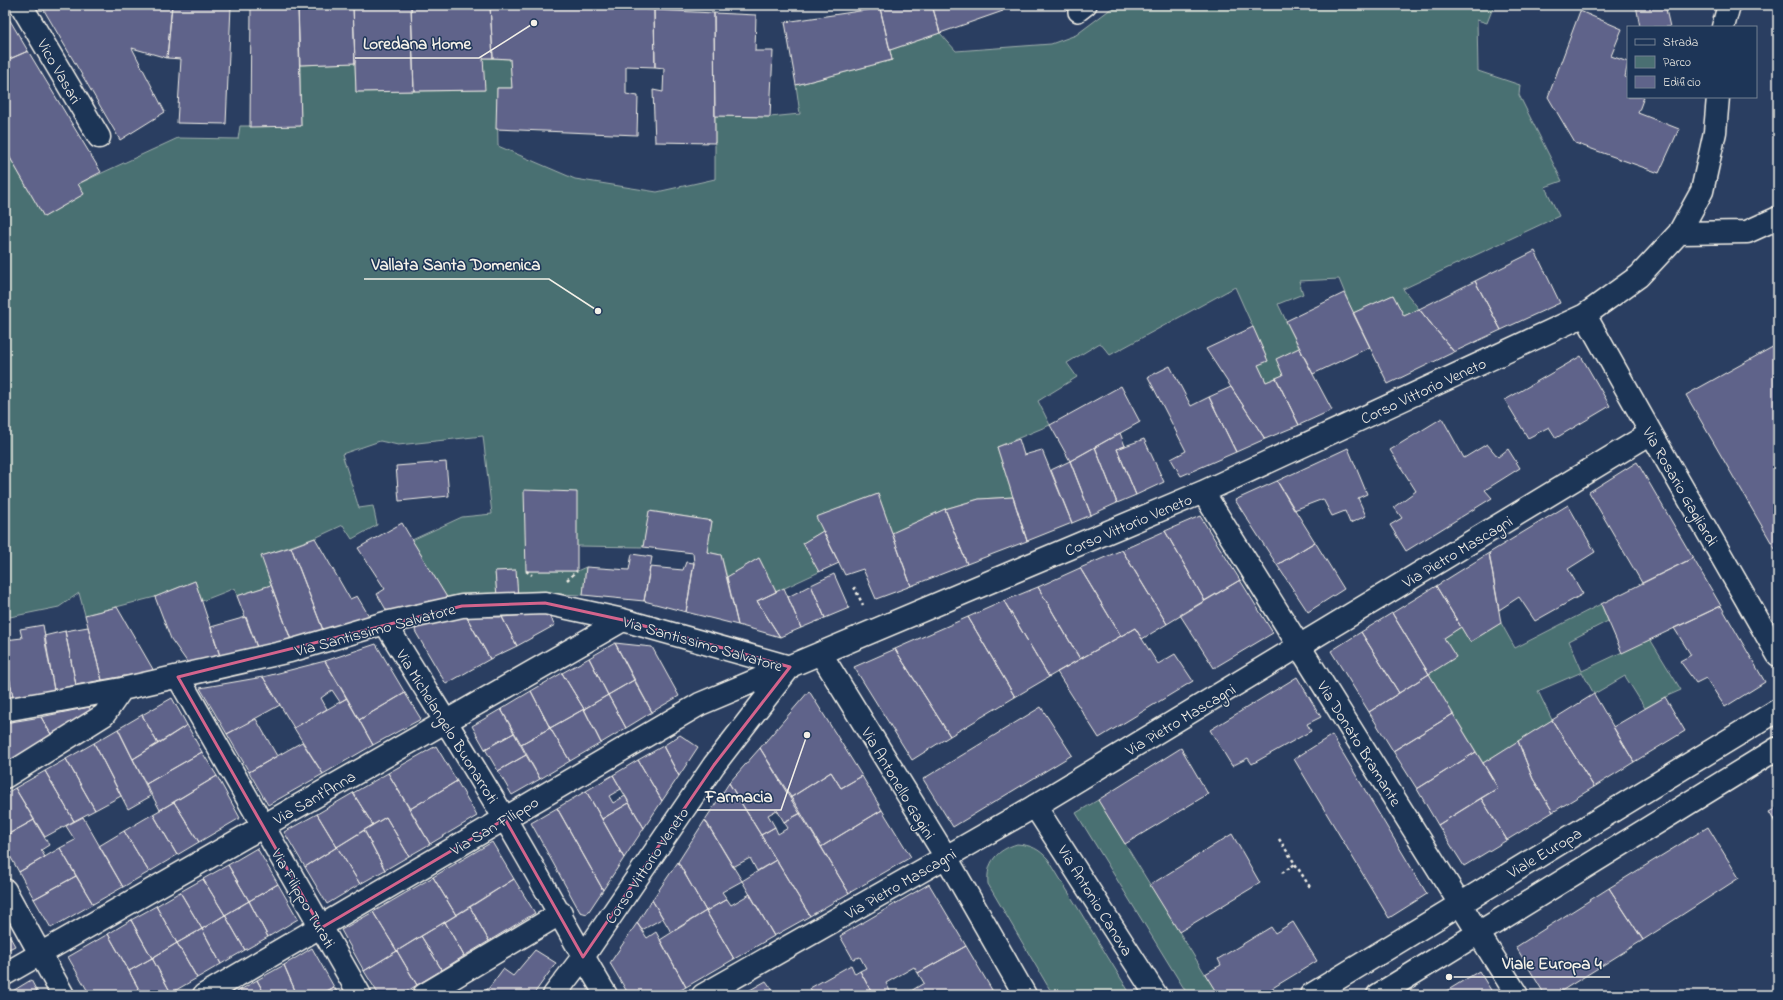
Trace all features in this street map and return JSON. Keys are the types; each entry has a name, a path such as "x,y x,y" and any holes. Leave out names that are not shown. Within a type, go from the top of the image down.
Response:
{"street":[{"name":"Vico Vasari","path":"21,5 99,137"},
{"path":"1723,26 1729,5"},
{"name":"Corso Vittorio Veneto","path":"554,995 583,957 714,765 790,667 1204,492 1586,315 1639,276 1679,233 1702,191 1715,132 1718,98"},
{"path":"1679,233 1747,232 1778,218"},
{"name":"Via Rosario Gagliardi","path":"1586,315 1650,434 1778,655"},
{"name":"Via Pietro Mascagni","path":"703,995 1035,806 1650,434"},
{"name":"Via Donato Bramante","path":"1204,492 1517,995"},
{"name":"Via Santissimo Salvatore","path":"5,710 122,689 290,651 385,623 462,606 545,603 623,620 790,667"},
{"name":"Via Sant'Anna","path":"5,974 623,620"},
{"name":"Via Michelangelo Buonarroti","path":"385,623 505,819 606,995"},
{"name":"Via Antonello Gagini","path":"821,654 946,857 1020,993"},
{"name":"Via San Filippo","path":"204,995 321,928 552,790 700,704 790,667"},
{"name":"Via Filippo Turati","path":"178,676 360,995"},
{"path":"5,777 104,715 122,689"},
{"name":"Viale Europa","path":"1310,995 1778,710"},
{"path":"1378,995 1778,748"},
{"name":"Via Antonio Canova","path":"1035,806 1156,995"},
{"path":"5,890 63,995"},
{"path":"424,995 560,913"}],"path":[{"path":"1279,839 1310,887"},
{"path":"1282,873 1295,864"}],"highlighted area":[{"path":"545,603 623,620 790,667 714,765 583,957 505,819 321,928 178,677 462,606"}],"green space":[{"path":"1116,5 1494,5 1487,23 1477,20 1478,71 1520,85 1519,95 1562,181 1545,187 1559,216 1403,289 1419,309 1404,316 1393,295 1353,313 1339,279 1299,281 1303,294 1278,304 1299,348 1277,359 1283,375 1266,382 1258,365 1268,361 1235,287 1110,355 1100,343 1067,363 1077,377 1038,401 1050,425 997,447 1013,497 979,499 945,509 892,533 878,494 817,517 823,531 803,543 819,572 776,592 759,558 727,577 721,555 707,552 712,521 650,511 643,547 577,546 526,571 577,571 586,567 583,595 560,594 518,597 516,570 495,571 497,597 451,604 412,540 462,517 492,514 483,436 398,445 380,441 342,454 359,508 373,506 377,525 352,539 343,525 315,538 262,556 271,585 237,596 235,588 202,601 195,581 155,597 85,615 79,593 59,607 5,618 5,149 44,217 84,194 78,184 178,138 238,139 240,126 301,126 300,65 355,63 356,92 484,90 483,58 510,59 512,88 497,88 498,146 575,179 657,192 715,179 715,116 770,117 800,114 796,85 892,60 890,50 940,33 956,51 1051,44 1076,35"},
{"path":"1601,604 1608,621 1569,641 1582,671 1650,639 1681,690 1645,708 1625,676 1594,694 1582,672 1538,691 1552,720 1483,763 1429,674 1456,657 1444,638 1461,627 1470,642 1501,623 1515,648"},
{"path":"1098,800 1218,995 1188,995 1076,813"},
{"path":"1017,844 1034,848 1048,859 1131,995 1053,995 988,884 989,869 994,858 999,853"}],"building":[{"path":"41,5 172,5 167,58 132,48 165,112 120,140"},
{"path":"172,5 231,6 226,124 177,123 181,59 167,58"},
{"path":"353,5 411,5 414,91 356,92"},
{"path":"353,5 355,63 300,65 298,6"},
{"path":"411,5 490,5 493,58 483,58 485,90 414,91"},
{"path":"490,5 568,5 654,10 655,67 626,66 626,94 638,96 637,135 496,129 497,88 512,88 510,59 493,58"},
{"path":"891,5 932,5 940,33 890,50 880,8"},
{"path":"932,5 1000,5 1003,11 940,33"},
{"path":"1636,5 1665,5 1670,26 1640,26"},
{"path":"298,6 301,126 250,127 251,7"},
{"path":"880,8 892,60 796,85 785,22"},
{"path":"654,10 714,13 715,143 655,142 653,90 663,92 664,68 655,67"},
{"path":"1580,11 1622,29 1611,56 1627,62 1625,77 1627,78 1627,98 1644,98 1638,113 1679,129 1659,173 1575,143 1548,97"},
{"path":"5,12 28,51 5,61"},
{"path":"714,13 756,15 755,51 773,51 770,117 715,116"},
{"path":"28,51 101,172 78,184 84,194 44,217 5,149 5,61"},
{"path":"1535,251 1560,303 1501,330 1475,281"},
{"path":"1475,281 1501,330 1454,352 1419,309"},
{"path":"1344,293 1370,347 1313,374 1286,321"},
{"path":"1393,295 1404,316 1419,309 1454,352 1388,384 1353,313"},
{"path":"1253,327 1268,361 1258,365 1266,382 1276,378 1299,425 1265,439 1206,349"},
{"path":"1778,344 1778,554 1686,395"},
{"path":"1299,348 1332,410 1299,425 1276,378 1283,375 1276,359"},
{"path":"1581,356 1610,406 1556,438 1549,427 1528,438 1505,400"},
{"path":"1170,366 1191,406 1209,397 1236,452 1181,476 1171,459 1186,451 1148,377"},
{"path":"1121,386 1140,422 1070,461 1050,425"},
{"path":"1231,387 1265,439 1236,452 1209,397"},
{"path":"1442,418 1464,458 1487,444 1498,457 1508,449 1520,468 1485,490 1492,498 1406,551 1390,525 1402,518 1394,507 1416,491 1390,450"},
{"path":"1120,433 1125,446 1117,449 1136,495 1117,503 1095,447"},
{"path":"1019,439 1024,455 1042,450 1072,523 1027,541 997,447"},
{"path":"1144,439 1164,482 1136,495 1117,449"},
{"path":"1095,447 1117,503 1091,515 1070,461"},
{"path":"1348,448 1367,494 1358,498 1366,516 1350,523 1345,511 1332,516 1323,499 1294,510 1277,481"},
{"path":"1070,461 1091,515 1072,523 1051,470"},
{"path":"446,462 449,496 399,501 396,466"},
{"path":"1637,462 1693,558 1642,583 1589,492"},
{"path":"1277,481 1315,542 1277,565 1235,500"},
{"path":"524,490 577,492 577,571 526,571"},
{"path":"878,494 911,586 876,599 863,569 845,575 816,517"},
{"path":"1013,497 1027,541 967,564 945,509 979,499"},
{"path":"1568,505 1595,552 1568,569 1583,594 1535,621 1519,597 1499,610 1489,553"},
{"path":"945,509 967,564 911,586 892,533"},
{"path":"649,511 712,521 707,552 721,555 738,625 686,612 694,563 693,553 643,547"},
{"path":"1200,516 1240,580 1205,601 1165,531"},
{"path":"402,523 451,604 388,613 377,594 385,589 358,548"},
{"path":"823,531 839,563 819,572 803,543"},
{"path":"1165,531 1205,601 1167,624 1122,550"},
{"path":"315,538 350,599 357,596 369,616 323,630 291,547"},
{"path":"1315,542 1344,589 1308,612 1277,565"},
{"path":"291,547 323,630 291,640 261,556"},
{"path":"1122,550 1167,624 1142,639 1135,628 1121,636 1080,568"},
{"path":"1489,553 1501,623 1470,642 1436,586"},
{"path":"632,554 652,557 644,601 583,595 586,567 629,570"},
{"path":"759,558 776,592 757,601 780,637 738,625 727,577"},
{"path":"1693,558 1721,606 1622,653 1601,604"},
{"path":"686,562 694,563 686,612 644,601 650,567 683,570"},
{"path":"1080,568 1121,636 1080,659 1038,587"},
{"path":"516,570 518,597 497,597 495,571"},
{"path":"834,574 849,608 825,618 811,585"},
{"path":"1240,580 1273,633 1214,668 1180,615"},
{"path":"195,581 221,659 190,666 171,639 155,597"},
{"path":"271,585 291,640 258,650 237,596"},
{"path":"811,585 825,618 801,628 788,597"},
{"path":"1436,586 1461,627 1444,638 1456,657 1429,674 1392,613"},
{"path":"1038,587 1080,659 1049,677 1004,601"},
{"path":"784,588 801,628 780,637 757,601"},
{"path":"1004,601 1049,677 1015,697 968,617"},
{"path":"1721,606 1765,682 1725,707 1706,678 1696,683 1680,661 1691,655 1674,628"},
{"path":"117,607 154,671 102,680 85,615"},
{"path":"548,613 555,625 517,646 502,617"},
{"path":"1392,613 1429,674 1399,693 1361,632"},
{"path":"466,616 502,617 517,646 490,659"},
{"path":"466,616 490,659 446,684 415,631 420,620"},
{"path":"246,617 258,650 221,659 211,627"},
{"path":"968,617 1015,697 950,736 895,649"},
{"path":"43,625 54,690 13,697 5,656 5,640 22,638 20,629"},
{"path":"88,627 102,680 76,685 65,631"},
{"path":"1135,628 1158,664 1175,654 1193,681 1099,738 1057,672"},
{"path":"65,631 76,685 54,690 44,636"},
{"path":"1361,632 1399,693 1369,712 1331,651"},
{"path":"615,643 652,647 679,696 652,712"},
{"path":"615,643 634,680 608,695 589,658"},
{"path":"376,644 405,693 359,720 325,661"},
{"path":"895,649 950,736 912,760 854,667"},
{"path":"5,656 13,697 5,698"},
{"path":"589,658 608,695 584,709 562,673"},
{"path":"325,661 347,698 340,702 332,690 321,698 327,709 294,728 263,677"},
{"path":"562,673 584,709 550,728 531,691"},
{"path":"1429,674 1453,714 1393,751 1369,712"},
{"path":"263,677 280,705 227,734 200,688"},
{"path":"1297,677 1321,717 1307,724 1311,731 1252,764 1248,758 1232,766 1210,730"},
{"path":"634,680 652,712 626,728 608,695"},
{"path":"531,691 550,728 521,744 501,709"},
{"path":"809,691 862,776 841,788 831,772 790,798 760,748"},
{"path":"405,693 421,719 373,745 359,720"},
{"path":"1594,694 1634,762 1594,787 1552,720"},
{"path":"608,695 626,728 601,743 584,709"},
{"path":"1665,697 1685,731 1634,762 1613,727"},
{"path":"172,698 187,725 158,744 142,715"},
{"path":"347,698 373,745 323,774 294,728"},
{"path":"89,707 94,718 55,741 41,717"},
{"path":"1041,707 1072,755 953,827 923,779"},
{"path":"501,709 514,733 485,749 472,726"},
{"path":"584,709 601,743 570,761 550,728"},
{"path":"1453,714 1476,752 1417,789 1393,751"},
{"path":"142,715 158,744 133,759 118,729"},
{"path":"41,717 55,741 14,766 5,750 5,723"},
{"path":"256,719 277,756 249,772 227,734"},
{"path":"1552,720 1594,787 1553,812 1533,779 1518,741"},
{"path":"187,725 202,752 146,784 133,759"},
{"path":"550,728 570,761 540,779 521,744"},
{"path":"118,729 151,796 128,809 94,743"},
{"path":"514,733 526,755 498,771 485,749"},
{"path":"680,735 698,747 679,776 663,746"},
{"path":"1332,735 1427,894 1389,918 1294,759"},
{"path":"1518,741 1533,779 1553,812 1507,840 1481,798 1498,788 1483,763"},
{"path":"302,742 323,774 268,805 249,772"},
{"path":"94,743 121,796 95,810 66,759"},
{"path":"436,746 457,781 410,809 388,773"},
{"path":"663,746 679,776 662,801 638,760"},
{"path":"760,748 801,813 784,822 777,810 768,815 775,827 761,835 729,783"},
{"path":"1181,748 1208,794 1125,844 1098,800"},
{"path":"5,750 14,766 5,771"},
{"path":"202,752 217,776 160,810 146,784"},
{"path":"1476,752 1498,788 1438,825 1417,789"},
{"path":"526,755 540,779 512,795 498,771"},
{"path":"66,759 95,810 74,821 45,771"},
{"path":"638,760 662,801 644,828 613,775"},
{"path":"45,771 74,821 45,837 15,788"},
{"path":"831,772 841,788 862,776 882,810 821,847 790,798"},
{"path":"388,773 430,844 409,856 386,817 373,825 353,793"},
{"path":"613,775 621,789 609,796 613,803 625,796 629,803 602,819 586,791"},
{"path":"217,776 240,818 199,842 174,802"},
{"path":"457,781 477,816 430,844 410,809"},
{"path":"729,783 776,860 757,871 750,858 733,867 705,820"},
{"path":"15,788 34,820 5,836 5,794"},
{"path":"586,791 624,858 603,890 557,808"},
{"path":"353,793 373,825 337,847 317,814"},
{"path":"1481,798 1507,840 1464,866 1438,825"},
{"path":"174,802 199,842 177,855 153,814"},
{"path":"629,803 644,828 624,858 602,819"},
{"path":"1778,807 1778,827 1769,812"},
{"path":"557,808 603,890 587,914 580,912 531,823"},
{"path":"882,810 911,857 849,893 821,847"},
{"path":"801,813 849,893 810,916 761,835 775,827 778,834 788,828 784,822"},
{"path":"153,814 177,855 149,872 124,831"},
{"path":"317,814 337,847 305,867 284,832"},
{"path":"83,817 123,887 93,904 60,848 75,840 66,826"},
{"path":"386,817 409,856 385,870 364,830"},
{"path":"34,820 49,845 41,850 45,857 19,872 5,847 5,836"},
{"path":"705,820 742,881 722,892 727,899 706,911 678,862"},
{"path":"1708,827 1739,878 1643,940 1609,888"},
{"path":"364,830 385,870 360,884 337,847"},
{"path":"124,831 149,872 123,887 99,846"},
{"path":"1232,834 1260,883 1179,932 1150,885"},
{"path":"492,842 514,879 456,915 433,877"},
{"path":"337,847 360,884 327,904 305,867"},
{"path":"60,848 76,876 34,899 19,872"},
{"path":"257,848 278,884 249,901 228,865"},
{"path":"776,860 810,916 774,936 742,881"},
{"path":"678,862 706,911 671,932 652,900"},
{"path":"228,865 249,901 225,915 203,879"},
{"path":"76,876 93,904 51,928 34,899"},
{"path":"433,877 456,915 397,951 373,912"},
{"path":"203,879 225,915 202,929 180,892"},
{"path":"514,879 535,913 489,941 470,907"},
{"path":"278,884 298,919 268,937 249,901"},
{"path":"929,884 966,946 918,973 914,967 886,983 892,995 873,995 860,971 866,968 860,957 853,959 840,936"},
{"path":"1609,888 1643,940 1555,995 1545,995 1516,947"},
{"path":"180,892 202,929 177,943 156,906"},
{"path":"750,894 774,936 734,959 706,911 727,899 731,905"},
{"path":"652,900 663,918 642,930 637,923"},
{"path":"249,901 268,937 245,950 225,915"},
{"path":"156,906 177,943 152,958 131,920"},
{"path":"470,907 489,941 464,956 445,922"},
{"path":"706,911 734,959 686,987 660,940"},
{"path":"373,912 397,951 364,971 341,930"},
{"path":"225,915 245,950 221,964 202,929"},
{"path":"131,920 152,958 129,971 108,934"},
{"path":"445,922 464,956 442,970 421,936"},
{"path":"1293,922 1317,961 1261,995 1218,995 1205,974 1221,965 1218,959 1271,927 1275,933"},
{"path":"637,923 647,938 656,932 686,987 672,995 629,995 610,963"},
{"path":"5,928 15,946 5,951"},
{"path":"202,929 221,964 197,978 177,943"},
{"path":"108,934 142,995 90,995 68,957"},
{"path":"421,936 442,970 417,985 397,951"},
{"path":"177,943 197,978 171,993 152,958"},
{"path":"966,946 995,995 906,994 924,983 918,973"},
{"path":"312,948 334,987 320,995 297,995 284,965"},
{"path":"535,950 556,963 533,995 478,995 489,988 503,969 513,976"},
{"path":"397,951 417,985 401,995 379,995 364,971"},
{"path":"152,958 171,993 169,995 142,995 129,971"},
{"path":"284,965 297,995 265,995 257,980"},
{"path":"851,965 855,974 860,971 873,995 814,995 810,988"},
{"path":"1479,971 1494,995 1440,995"},
{"path":"31,980 39,995 6,995"},
{"path":"257,980 265,995 232,995"},
{"path":"766,981 776,995 741,995"},
{"path":"334,987 339,995 320,995"},
{"path":"463,989 467,995 452,995"}],"place":[{"name":"Loredana Home","path":"534,23"},
{"name":"Vallata Santa Domenica","path":"598,311"},
{"name":"Farmacia","path":"807,735"},
{"name":"Viale Europa 4","path":"1449,977"}]}
